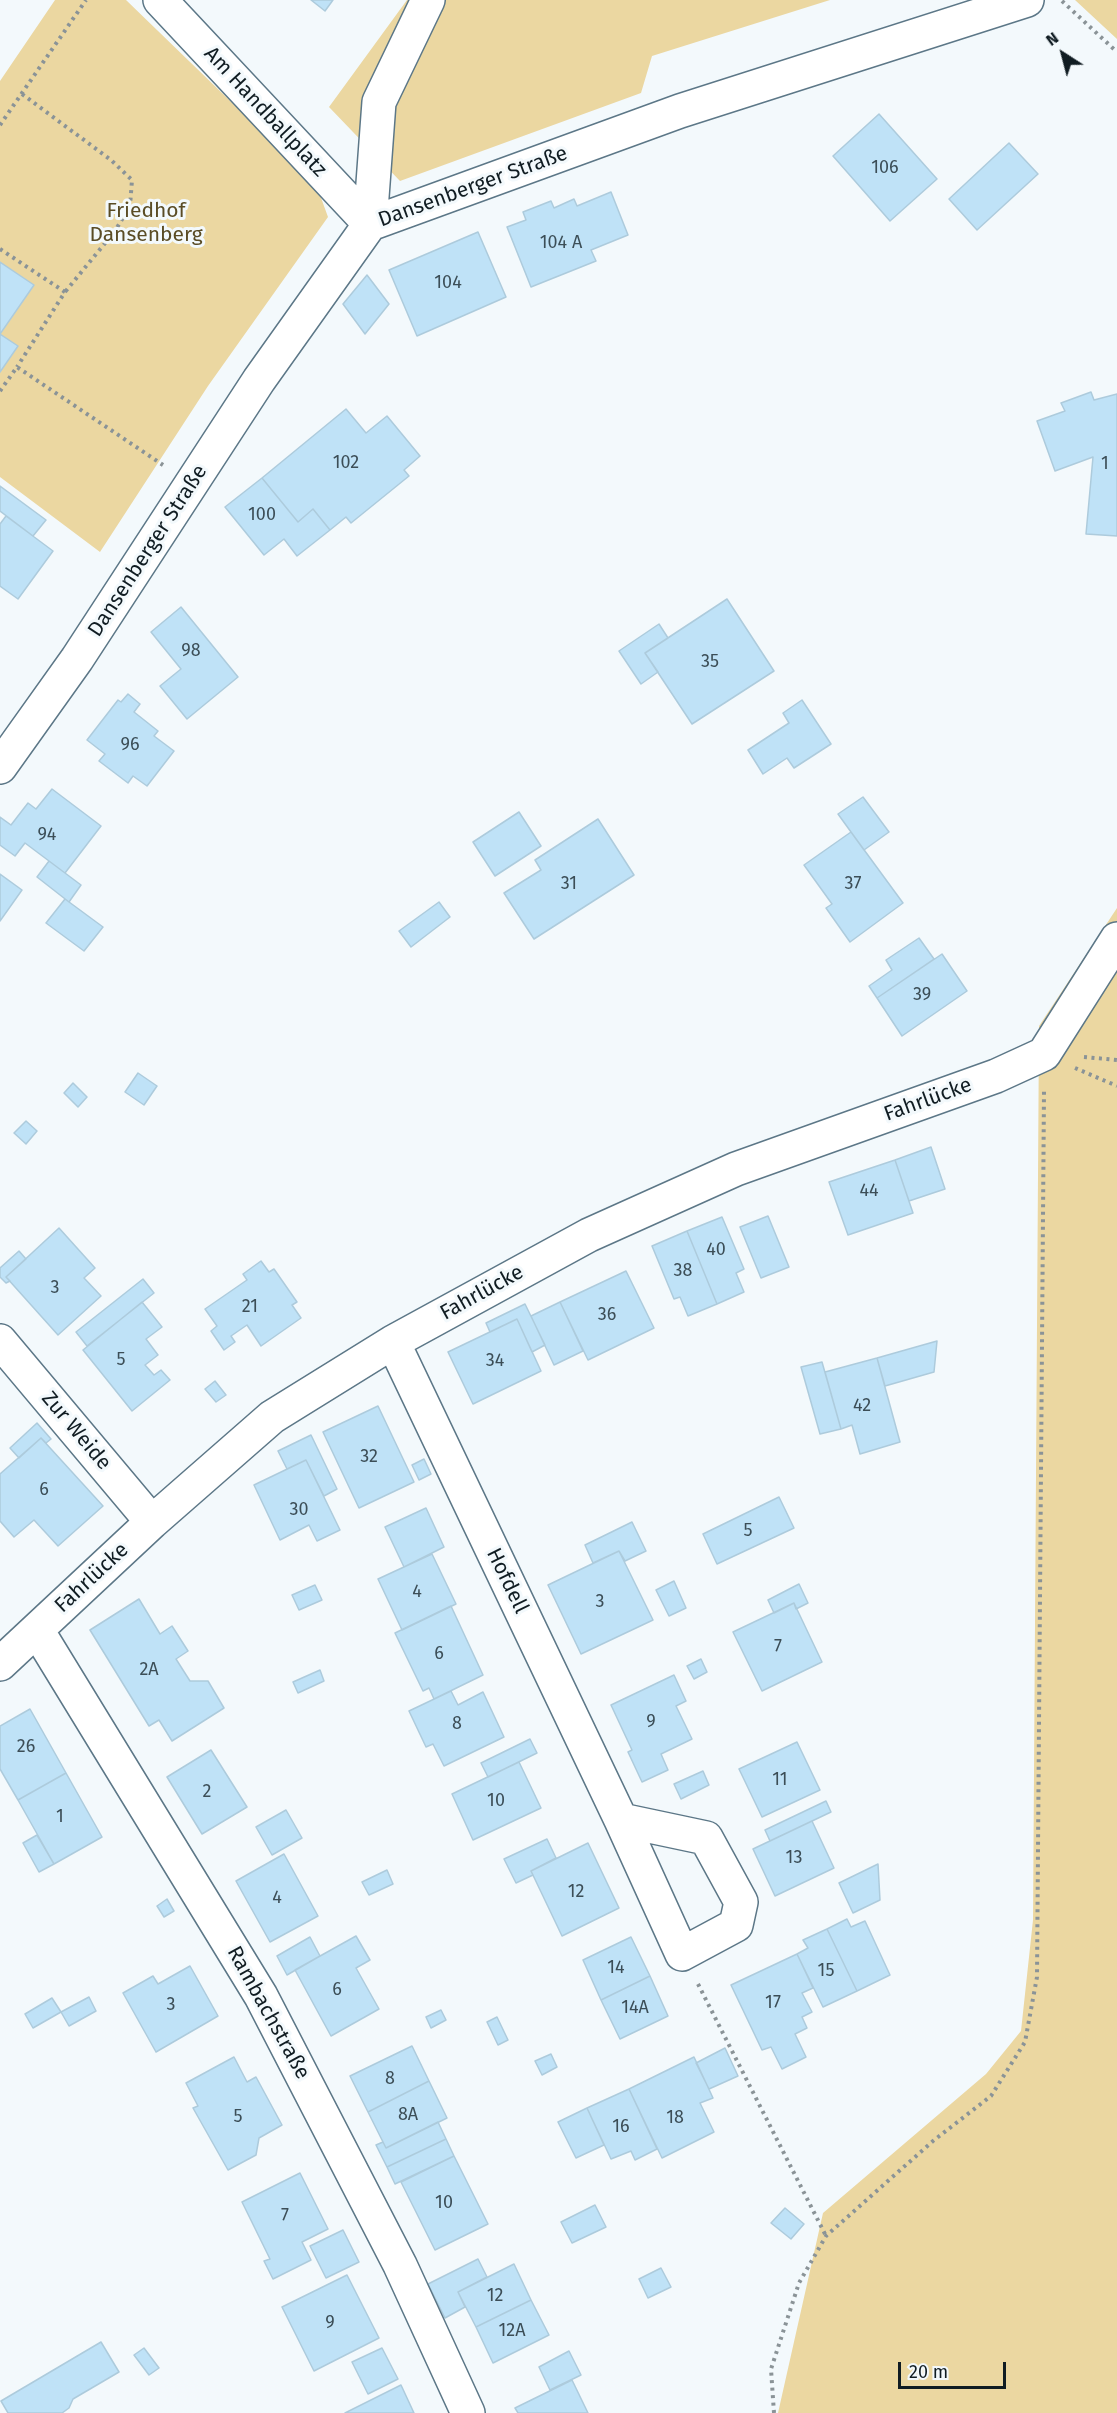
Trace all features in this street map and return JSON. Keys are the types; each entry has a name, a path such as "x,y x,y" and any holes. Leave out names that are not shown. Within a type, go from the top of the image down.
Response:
{"street":[{"name":"Am Handballplatz","path":"160,0 370,224"},
{"path":"370,224 379,102 428,0"},
{"name":"Dansenberger Straße","path":"0,767 77,659 259,380 370,224 680,111 1027,0"},
{"path":"1044,1054 1117,939"},
{"name":"Fahrlücke","path":"0,1664 152,1522 272,1417 393,1342 590,1235 736,1169 996,1076 1044,1054"},
{"name":"Zur Weide","path":"0,1341 152,1522"},
{"name":"Hofdell","path":"393,1342 621,1820 682,1954"},
{"name":"Rambachstraße","path":"37,1630 261,1996 400,2265 468,2413"},
{"path":"621,1820 706,1838 741,1902 736,1925 682,1954"}],"path":[{"path":"0,124 86,0"},
{"path":"1061,0 1117,52"},
{"path":"0,391 65,292 115,231 130,206 132,180 111,160 22,94"},
{"path":"0,249 65,292"},
{"path":"17,367 191,484"},
{"path":"774,2413 771,2369 799,2283 826,2236 933,2141 991,2096 1025,2042 1036,1977 1044,1054 1117,1086"},
{"path":"682,1954 826,2236"}],"green space":[{"name":"Friedhof Dansenberg","path":"55,0 126,0 316,184 328,217 208,386 100,552 0,477 0,81"},
{"path":"407,0 830,0 652,56 641,93 400,181 329,107"},
{"path":"1075,0 1117,0 1117,39"},
{"path":"1117,908 1117,2413 778,2413 823,2213 986,2074 1021,2031 1033,1920 1039,1026"}],"building":[{"path":"311,0 333,0 325,11"},
{"path":"879,114 937,179 890,221 833,156"},
{"path":"1009,143 1038,174 977,230 949,199"},
{"path":"611,192 628,235 591,250 596,261 531,287 507,227 526,220 523,212 551,201 554,208 574,199 577,206"},
{"path":"478,232 506,297 417,336 389,270"},
{"path":"0,262 34,285 0,334"},
{"path":"367,275 389,304 365,334 343,304"},
{"path":"0,334 18,346 0,372"},
{"path":"1091,392 1094,400 1117,394 1117,536 1086,534 1093,457 1055,471 1037,421 1065,411 1061,403"},
{"path":"346,409 366,433 387,416 420,456 404,470 409,476 351,523 346,517 330,530 313,509 298,522 262,478"},
{"path":"262,478 298,522 313,509 330,530 297,556 284,539 264,555 225,507"},
{"path":"0,486 46,520 33,536 0,511"},
{"path":"6,516 53,551 18,599 0,586 0,524"},
{"path":"727,599 774,671 692,724 645,653"},
{"path":"181,607 238,677 187,719 160,686 181,669 151,632"},
{"path":"659,624 668,638 645,653 658,672 641,684 619,651"},
{"path":"128,694 140,704 134,712 158,731 154,736 174,751 147,786 133,776 128,783 99,761 105,754 87,740 118,700 121,702"},
{"path":"802,700 831,744 794,768 787,758 763,774 748,750 789,723 783,713"},
{"path":"52,789 101,826 65,873 25,843 15,856 0,845 0,817 11,825 28,803 36,809"},
{"path":"863,797 889,832 864,850 838,814"},
{"path":"519,812 541,846 495,876 473,842"},
{"path":"598,819 634,875 534,939 504,893 541,870 535,860"},
{"path":"851,832 903,903 850,942 826,908 832,904 804,865"},
{"path":"49,861 81,885 69,902 37,877"},
{"path":"0,874 22,890 0,921"},
{"path":"65,899 103,927 84,951 46,923"},
{"path":"439,902 450,917 411,947 399,931"},
{"path":"919,938 934,959 877,998 869,986 892,970 886,960"},
{"path":"942,954 967,991 902,1036 877,998"},
{"path":"138,1073 157,1086 144,1105 125,1092"},
{"path":"73,1083 87,1097 78,1107 64,1093"},
{"path":"26,1121 37,1131 26,1144 14,1133"},
{"path":"931,1147 945,1189 909,1201 895,1160"},
{"path":"895,1160 913,1213 848,1235 829,1182"},
{"path":"768,1216 789,1267 761,1278 740,1227"},
{"path":"722,1217 744,1269 736,1273 744,1292 717,1304 687,1231"},
{"path":"59,1228 95,1268 84,1278 101,1296 58,1335 6,1277"},
{"path":"687,1231 717,1304 688,1316 680,1297 674,1299 652,1246"},
{"path":"19,1251 26,1259 6,1277 10,1281 6,1283 0,1277 0,1268"},
{"path":"261,1261 269,1272 274,1269 297,1302 292,1305 301,1318 261,1346 247,1325 231,1336 235,1342 224,1350 211,1331 217,1326 205,1309 247,1280 243,1274"},
{"path":"626,1271 654,1328 588,1360 560,1302"},
{"path":"143,1279 154,1293 87,1346 76,1332"},
{"path":"142,1302 162,1327 146,1339 158,1355 145,1365 154,1375 161,1370 170,1380 132,1411 83,1350"},
{"path":"560,1302 583,1351 554,1365 531,1316"},
{"path":"525,1304 545,1345 532,1352 517,1319 490,1332 486,1323"},
{"path":"517,1319 541,1371 473,1404 448,1352"},
{"path":"937,1341 934,1372 885,1386 877,1358"},
{"path":"877,1358 900,1442 860,1454 852,1425 841,1429 825,1372"},
{"path":"822,1362 841,1429 820,1434 801,1367"},
{"path":"215,1381 226,1395 216,1402 205,1389"},
{"path":"378,1406 414,1482 359,1508 323,1432"},
{"path":"37,1423 51,1439 46,1443 41,1438 19,1458 10,1448"},
{"path":"311,1435 337,1489 324,1496 306,1460 287,1469 278,1451"},
{"path":"41,1438 103,1506 58,1546 34,1520 14,1537 0,1521 0,1474"},
{"path":"424,1459 431,1474 419,1480 412,1465"},
{"path":"306,1460 340,1530 317,1541 309,1525 280,1540 254,1485"},
{"path":"779,1497 794,1528 717,1564 703,1534"},
{"path":"426,1508 444,1547 404,1567 385,1527"},
{"path":"632,1522 646,1551 625,1561 619,1551 593,1563 585,1545"},
{"path":"619,1551 653,1620 581,1654 548,1585"},
{"path":"432,1554 456,1604 402,1630 378,1579"},
{"path":"674,1581 686,1608 669,1616 656,1590"},
{"path":"799,1584 808,1603 796,1609 794,1603 774,1613 768,1600"},
{"path":"315,1585 322,1600 299,1610 292,1595"},
{"path":"139,1599 160,1634 172,1626 188,1651 176,1659 190,1681 208,1681 224,1708 172,1741 159,1720 149,1726 90,1630"},
{"path":"794,1603 822,1662 762,1691 733,1632"},
{"path":"451,1606 483,1675 434,1699 429,1688 423,1691 395,1633"},
{"path":"701,1659 707,1672 694,1679 687,1666"},
{"path":"320,1670 324,1681 298,1693 293,1682"},
{"path":"674,1675 686,1701 676,1706 692,1739 661,1754 668,1770 642,1782 628,1752 632,1750 611,1705"},
{"path":"451,1691 458,1705 483,1692 504,1737 444,1766 433,1744 426,1747 409,1711"},
{"path":"30,1709 66,1773 18,1800 0,1769 0,1726"},
{"path":"530,1739 537,1753 488,1777 481,1763"},
{"path":"797,1742 820,1790 762,1817 739,1769"},
{"path":"211,1750 247,1807 202,1834 167,1777"},
{"path":"519,1762 541,1808 473,1840 452,1794"},
{"path":"703,1771 709,1785 681,1799 674,1784"},
{"path":"66,1773 102,1837 54,1864 18,1800"},
{"path":"826,1801 831,1812 770,1841 765,1830"},
{"path":"286,1810 302,1838 272,1855 256,1827"},
{"path":"812,1821 834,1868 775,1896 753,1849"},
{"path":"37,1835 54,1864 39,1872 23,1843"},
{"path":"547,1839 556,1858 531,1871 533,1875 516,1883 504,1859"},
{"path":"588,1843 619,1908 562,1936 531,1871"},
{"path":"284,1854 318,1916 270,1942 236,1881"},
{"path":"878,1864 880,1900 853,1913 839,1883"},
{"path":"387,1870 393,1884 369,1895 362,1882"},
{"path":"167,1899 174,1911 164,1917 157,1906"},
{"path":"847,1919 851,1927 865,1921 890,1975 857,1991 827,1929"},
{"path":"827,1929 857,1991 823,2007 797,1954 808,1948 803,1940"},
{"path":"356,1936 370,1960 356,1968 379,2009 331,2036 295,1970"},
{"path":"310,1937 320,1956 287,1975 277,1956"},
{"path":"631,1937 650,1976 601,2000 583,1960"},
{"path":"797,1954 813,1988 802,1993 812,2012 802,2017 807,2028 795,2034 806,2057 782,2069 771,2047 762,2050 731,1985"},
{"path":"190,1966 218,2016 156,2052 123,1993 153,1976 158,1984"},
{"path":"650,1976 668,2016 620,2039 601,2000"},
{"path":"89,1997 96,2011 69,2026 61,2012"},
{"path":"52,1998 61,2012 33,2028 25,2014"},
{"path":"441,2010 446,2020 431,2028 426,2017"},
{"path":"497,2017 508,2040 498,2045 487,2022"},
{"path":"412,2046 429,2081 368,2112 350,2076"},
{"path":"725,2048 738,2076 709,2089 696,2063"},
{"path":"551,2054 557,2067 542,2075 535,2061"},
{"path":"234,2057 247,2082 256,2077 282,2125 259,2138 256,2155 228,2170 193,2108 198,2106 186,2083"},
{"path":"694,2057 713,2098 700,2103 714,2132 662,2158 629,2089"},
{"path":"429,2081 447,2118 386,2148 368,2112"},
{"path":"629,2089 657,2149 635,2160 631,2151 611,2159 587,2108"},
{"path":"587,2108 604,2145 576,2158 558,2122"},
{"path":"438,2122 446,2139 387,2167 376,2145 383,2142 386,2148"},
{"path":"446,2139 454,2156 395,2184 387,2167"},
{"path":"454,2156 488,2224 435,2250 401,2182"},
{"path":"300,2173 328,2229 302,2242 311,2260 273,2279 264,2261 270,2259 242,2202"},
{"path":"595,2205 606,2227 572,2243 561,2222"},
{"path":"785,2208 804,2224 791,2239 771,2223"},
{"path":"343,2230 359,2262 326,2278 310,2246"},
{"path":"478,2259 487,2277 458,2292 465,2307 445,2318 428,2284"},
{"path":"514,2264 531,2300 476,2327 458,2292"},
{"path":"661,2268 671,2287 648,2298 639,2279"},
{"path":"347,2275 379,2338 314,2371 282,2307"},
{"path":"531,2300 549,2335 493,2363 476,2327"},
{"path":"101,2342 119,2372 73,2399 69,2408 62,2413 8,2413 1,2401"},
{"path":"144,2348 159,2368 149,2375 134,2355"},
{"path":"382,2348 398,2379 368,2394 352,2362"},
{"path":"569,2351 581,2375 550,2390 539,2367"},
{"path":"572,2380 588,2413 518,2413 515,2408"},
{"path":"401,2385 414,2413 345,2413"}]}
